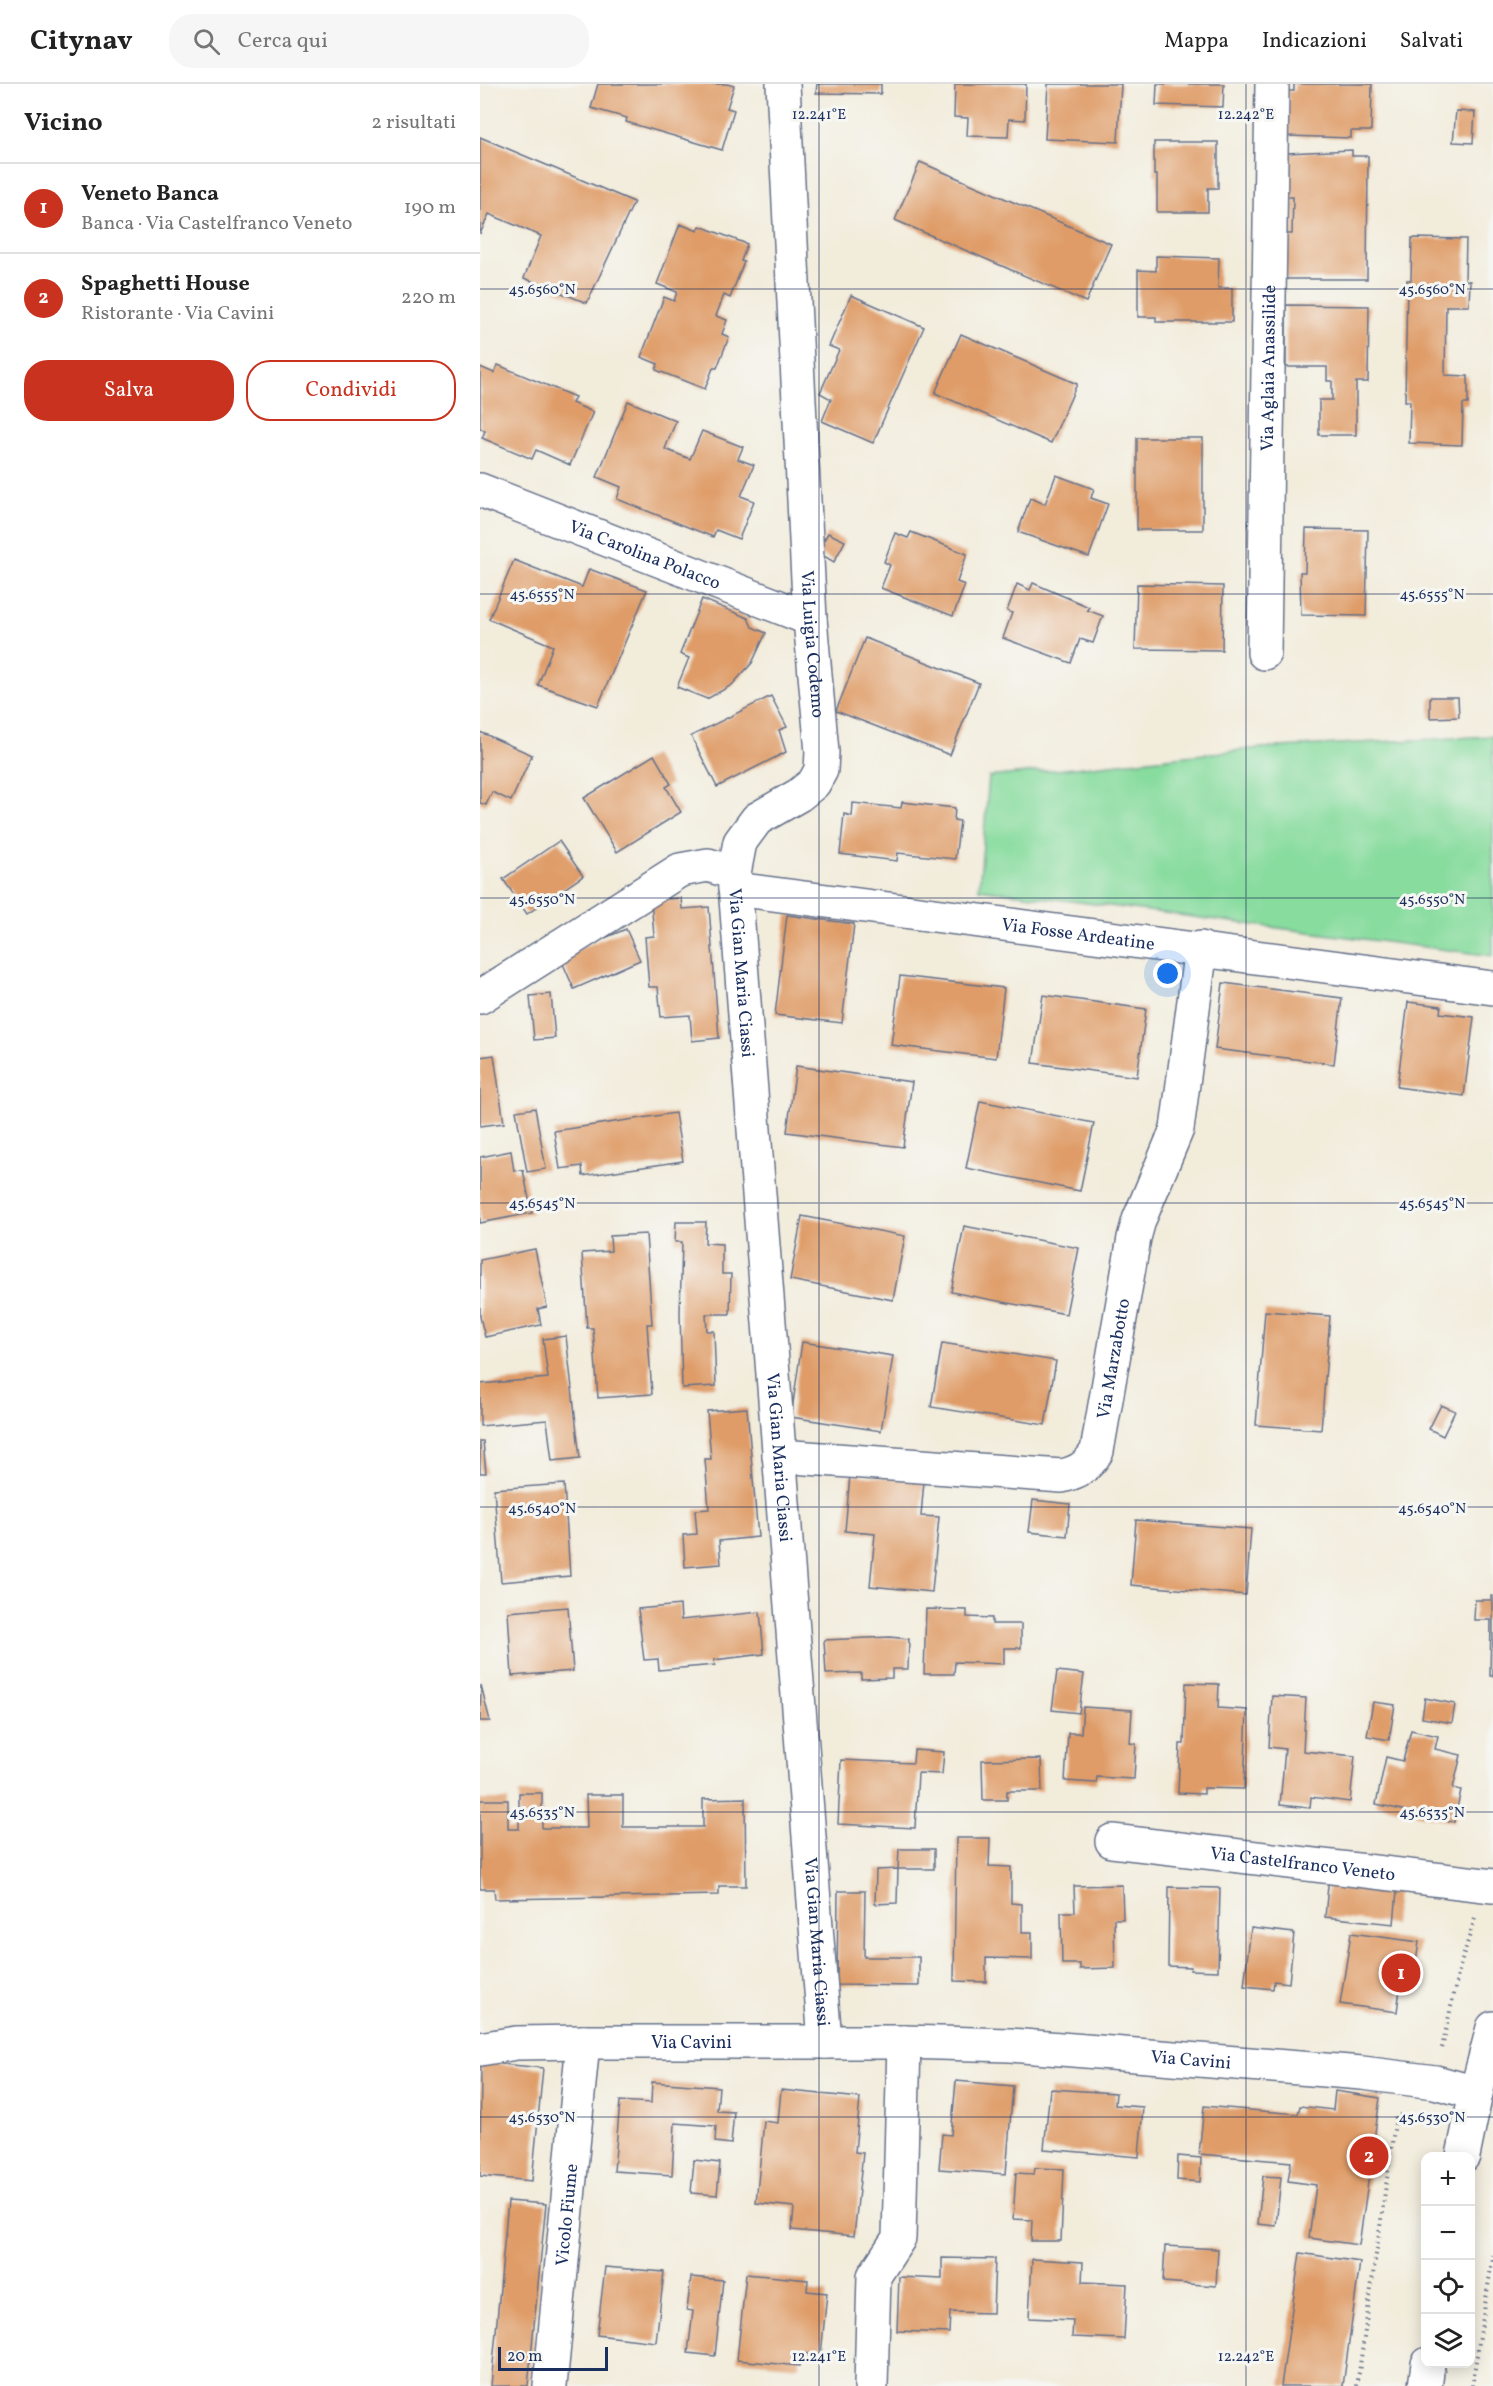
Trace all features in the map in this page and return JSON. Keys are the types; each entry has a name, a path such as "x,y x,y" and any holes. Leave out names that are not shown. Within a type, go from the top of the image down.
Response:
{"street":[{"name":"Via Luigia Codemo","path":"735,881 740,842 757,819 799,795 814,783 821,770 822,752 810,619 783,84"},
{"name":"Via Aglaia Anassilide","path":"1264,653 1272,84"},
{"name":"Via Carolina Polacco","path":"480,490 810,619"},
{"path":"480,997 680,870 708,865 735,881"},
{"name":"Via Fosse Ardeatine","path":"735,881 1493,988"},
{"name":"Via Gian Maria Ciassi","path":"735,881 825,2042"},
{"name":"Via Marzabotto","path":"779,1456 1062,1476 1077,1472 1089,1463 1097,1451 1134,1238 1139,1220 1177,1129 1201,948"},
{"name":"Via Castelfranco Veneto","path":"1112,1841 1485,1897"},
{"path":"1464,2152 1493,2028"},
{"name":"Via Cavini","path":"480,2049 516,2043 583,2042 904,2042 1010,2045 1362,2073 1435,2082 1476,2093"},
{"name":"Vicolo Fiume","path":"550,2386 583,2042"},
{"path":"871,2386 874,2276 899,2238 904,2042"},
{"path":"1425,2386 1427,2368"}],"path":[{"path":"1441,2051 1459,1970 1485,1897"},
{"path":"1357,2386 1396,2116"},
{"path":"1472,2386 1493,2255"}],"green space":[{"path":"1493,736 1493,956 979,889 989,777 1261,748"}],"building":[{"path":"598,84 727,84 734,86 727,108 734,110 722,150 626,122 627,118 591,108"},
{"path":"817,84 881,84 881,94 816,93"},
{"path":"955,84 1026,84 1025,120 1009,119 1008,137 967,136 968,118 954,117"},
{"path":"1048,84 1121,84 1118,142 1045,139"},
{"path":"1157,84 1224,84 1223,107 1156,105"},
{"path":"1294,84 1372,84 1371,131 1351,131 1351,138 1288,136 1288,91 1294,91"},
{"path":"1456,111 1475,112 1473,143 1453,142"},
{"path":"480,137 634,202 587,303 524,278 541,236 489,214 480,234"},
{"path":"1154,142 1218,142 1218,188 1208,188 1208,212 1157,212"},
{"path":"1352,150 1352,156 1368,156 1367,279 1285,279 1285,234 1292,234 1293,197 1286,197 1286,153"},
{"path":"920,162 1111,244 1086,302 895,220"},
{"path":"680,224 698,231 700,226 747,244 741,261 744,262 730,298 724,295 716,316 727,320 722,334 729,337 717,368 713,368 705,389 656,370 658,364 641,357 664,297 674,301 677,292 657,284"},
{"path":"1412,238 1466,239 1465,280 1470,281 1469,306 1446,306 1445,375 1468,376 1468,404 1463,404 1462,445 1409,443 1410,401 1405,401 1407,280 1411,280"},
{"path":"1156,256 1219,258 1218,288 1232,288 1232,322 1156,322 1156,317 1138,317 1138,270 1156,271"},
{"path":"851,295 924,327 873,443 822,421 831,399 820,393 839,350 829,346"},
{"path":"1286,305 1369,306 1368,382 1356,382 1356,435 1319,435 1319,400 1332,400 1332,381 1327,381 1327,367 1286,367"},
{"path":"961,334 1077,384 1051,443 935,393"},
{"path":"498,365 575,397 572,403 593,412 570,465 536,450 532,459 482,438 485,431 480,428 480,367 494,373"},
{"path":"628,401 676,421 665,449 690,459 702,431 743,447 738,459 754,465 741,496 754,501 739,539 716,530 713,537 617,499 621,487 597,477"},
{"path":"1137,438 1203,438 1203,530 1137,530"},
{"path":"1056,475 1094,489 1091,498 1108,504 1089,557 1018,532 1030,498 1045,504"},
{"path":"1306,529 1368,530 1366,616 1301,615 1300,572 1305,572"},
{"path":"911,532 967,554 957,582 965,585 953,616 881,588 890,565 884,562 895,533 908,538"},
{"path":"828,533 845,541 834,562 817,552"},
{"path":"514,560 582,587 589,569 647,590 598,706 538,685 553,646 489,619"},
{"path":"1033,583 1089,607 1087,610 1103,616 1093,643 1080,639 1071,663 1003,638 1012,613 1007,611 1017,584 1030,590"},
{"path":"1137,584 1223,586 1222,650 1135,649"},
{"path":"702,599 748,618 752,627 766,633 752,663 732,685 707,699 677,687 689,658 680,654"},
{"path":"865,638 979,683 950,755 836,711"},
{"path":"771,696 787,727 779,730 786,752 717,787 691,736"},
{"path":"1430,697 1458,697 1459,717 1430,718"},
{"path":"480,732 532,755 511,801 492,792 486,805 480,803"},
{"path":"654,755 671,784 666,787 681,812 617,852 584,798"},
{"path":"902,802 955,808 954,820 960,821 955,859 898,853 897,861 840,854 844,814 852,816 853,803 901,808"},
{"path":"559,841 583,876 527,914 503,879"},
{"path":"681,898 682,909 709,907 719,1038 692,1041 690,1015 661,1017 658,987 649,987 645,937 654,936 651,900"},
{"path":"787,915 854,924 842,1023 775,1015"},
{"path":"626,929 640,960 574,989 560,957"},
{"path":"900,976 1004,988 996,1058 891,1045"},
{"path":"1223,983 1342,998 1334,1064 1215,1049"},
{"path":"551,994 555,1038 534,1040 530,996"},
{"path":"1043,995 1146,1009 1137,1077 1033,1063"},
{"path":"1408,1002 1441,1006 1440,1013 1474,1017 1464,1096 1397,1087"},
{"path":"494,1055 504,1123 480,1126 480,1057"},
{"path":"796,1066 912,1082 903,1147 787,1132"},
{"path":"980,1101 1094,1123 1080,1191 966,1168"},
{"path":"535,1108 546,1169 527,1172 516,1111"},
{"path":"675,1113 683,1161 583,1176 582,1166 560,1169 554,1131"},
{"path":"511,1151 514,1171 523,1170 532,1213 480,1223 480,1157"},
{"path":"802,1216 905,1236 893,1300 790,1280"},
{"path":"676,1222 706,1222 705,1243 722,1244 722,1274 731,1274 730,1314 706,1314 707,1331 714,1331 716,1386 682,1388 680,1313 682,1242 675,1242"},
{"path":"964,1226 1079,1248 1066,1314 951,1292"},
{"path":"646,1234 652,1324 647,1324 652,1394 598,1398 593,1328 587,1328 582,1253 611,1251 610,1236"},
{"path":"535,1249 547,1307 538,1309 541,1325 485,1337 480,1317 480,1260"},
{"path":"1265,1311 1330,1316 1321,1430 1256,1425"},
{"path":"566,1336 580,1458 552,1461 547,1420 480,1426 480,1384 548,1378 543,1339"},
{"path":"802,1342 893,1356 881,1431 791,1417"},
{"path":"942,1343 1056,1361 1045,1425 931,1407"},
{"path":"1441,1405 1455,1411 1443,1436 1429,1429"},
{"path":"747,1408 758,1537 719,1541 721,1564 685,1567 683,1535 697,1534 695,1510 709,1509 705,1459 711,1459 707,1411"},
{"path":"480,1441 483,1441 486,1473 480,1473"},
{"path":"850,1475 924,1481 921,1516 939,1517 932,1592 870,1586 875,1534 845,1531"},
{"path":"564,1484 570,1576 501,1582 494,1489"},
{"path":"1033,1500 1070,1504 1067,1536 1029,1532"},
{"path":"1136,1520 1251,1529 1246,1595 1131,1585"},
{"path":"1493,1596 1493,1676 1490,1676 1491,1620 1474,1620 1475,1600 1491,1600"},
{"path":"680,1605 681,1620 760,1612 764,1654 714,1660 715,1665 659,1670 658,1659 644,1660 638,1609"},
{"path":"568,1607 573,1671 512,1676 508,1612"},
{"path":"926,1609 967,1610 967,1617 992,1618 992,1624 1021,1624 1021,1648 1004,1648 1004,1664 955,1662 954,1674 924,1674"},
{"path":"890,1637 909,1639 908,1669 892,1669 892,1678 861,1679 861,1673 826,1674 824,1640"},
{"path":"1057,1671 1084,1674 1079,1713 1052,1710"},
{"path":"1186,1683 1219,1684 1218,1708 1247,1710 1244,1789 1204,1788 1204,1794 1178,1793 1180,1744 1184,1744"},
{"path":"481,1685 490,1721 480,1721"},
{"path":"1272,1696 1306,1698 1303,1751 1355,1756 1350,1802 1311,1797 1310,1808 1280,1805 1285,1749 1269,1747"},
{"path":"1425,1698 1455,1704 1452,1723 1422,1718"},
{"path":"1373,1702 1395,1705 1389,1740 1367,1736"},
{"path":"1083,1707 1132,1710 1130,1743 1136,1744 1134,1779 1097,1777 1096,1783 1065,1781 1068,1733 1081,1733"},
{"path":"1411,1730 1438,1736 1435,1749 1461,1755 1453,1788 1461,1790 1454,1822 1376,1804 1386,1757 1403,1761"},
{"path":"914,1750 944,1752 942,1774 918,1773 915,1828 838,1824 841,1760 913,1763"},
{"path":"1041,1759 1042,1791 1007,1791 1007,1800 983,1800 982,1760"},
{"path":"519,1793 542,1793 542,1828 587,1828 586,1795 623,1795 623,1827 703,1827 703,1799 745,1798 746,1886 719,1886 719,1895 495,1899 494,1889 480,1889 480,1800 508,1800 508,1829 519,1829"},
{"path":"956,1838 990,1838 989,1866 1011,1867 1011,1903 1022,1904 1022,1932 1032,1932 1032,1959 986,1958 986,1982 954,1981"},
{"path":"899,1849 934,1849 934,1869 898,1869"},
{"path":"898,1869 897,1903 875,1904 876,1870"},
{"path":"1329,1875 1398,1881 1394,1924 1325,1917"},
{"path":"1122,1885 1123,1919 1114,1919 1115,1968 1080,1969 1080,1964 1062,1964 1061,1912 1075,1912 1074,1886"},
{"path":"1169,1887 1220,1888 1218,1971 1168,1966"},
{"path":"838,1891 865,1891 864,1957 919,1957 919,1986 837,1985"},
{"path":"1251,1928 1294,1933 1289,1983 1274,1981 1273,1989 1244,1986"},
{"path":"1351,1933 1419,1942 1414,1975 1402,1973 1397,2012 1340,2004"},
{"path":"481,2062 543,2068 532,2181 480,2176"},
{"path":"956,2081 1013,2086 1006,2174 939,2169 942,2134 951,2135"},
{"path":"652,2082 719,2087 717,2111 734,2112 731,2144 715,2142 716,2126 675,2123 672,2175 614,2171 620,2101 651,2103"},
{"path":"1050,2089 1116,2093 1115,2105 1143,2107 1139,2157 1044,2149"},
{"path":"781,2090 860,2098 855,2152 863,2153 854,2236 792,2230 794,2207 756,2203 764,2121 778,2123"},
{"path":"1335,2091 1380,2098 1359,2245 1309,2238 1316,2185 1288,2181 1291,2162 1199,2154 1204,2106 1298,2114 1300,2106 1333,2110"},
{"path":"1178,2156 1201,2158 1200,2182 1177,2180"},
{"path":"694,2160 720,2163 717,2195 691,2193"},
{"path":"1035,2168 1064,2169 1061,2241 1031,2241 1032,2220 1013,2219 1016,2173 1034,2174"},
{"path":"1263,2176 1281,2177 1276,2226 1258,2224"},
{"path":"508,2201 546,2204 528,2386 491,2386"},
{"path":"1165,2246 1218,2249 1216,2286 1163,2282"},
{"path":"1300,2253 1360,2262 1343,2386 1281,2386"},
{"path":"942,2258 995,2259 993,2313 950,2312 949,2333 897,2331 899,2277 942,2279"},
{"path":"1032,2259 1083,2262 1082,2282 1127,2284 1124,2339 1072,2337 1073,2320 1029,2318"},
{"path":"605,2267 664,2272 656,2342 597,2335"},
{"path":"746,2274 808,2280 807,2291 827,2293 821,2355 800,2353 799,2366 737,2360"},
{"path":"691,2277 723,2280 715,2356 688,2353 693,2311 687,2310"}],"place":[{"name":"Veneto Banca","path":"1401,1973"},
{"name":"Spaghetti House","path":"1369,2156"}]}
